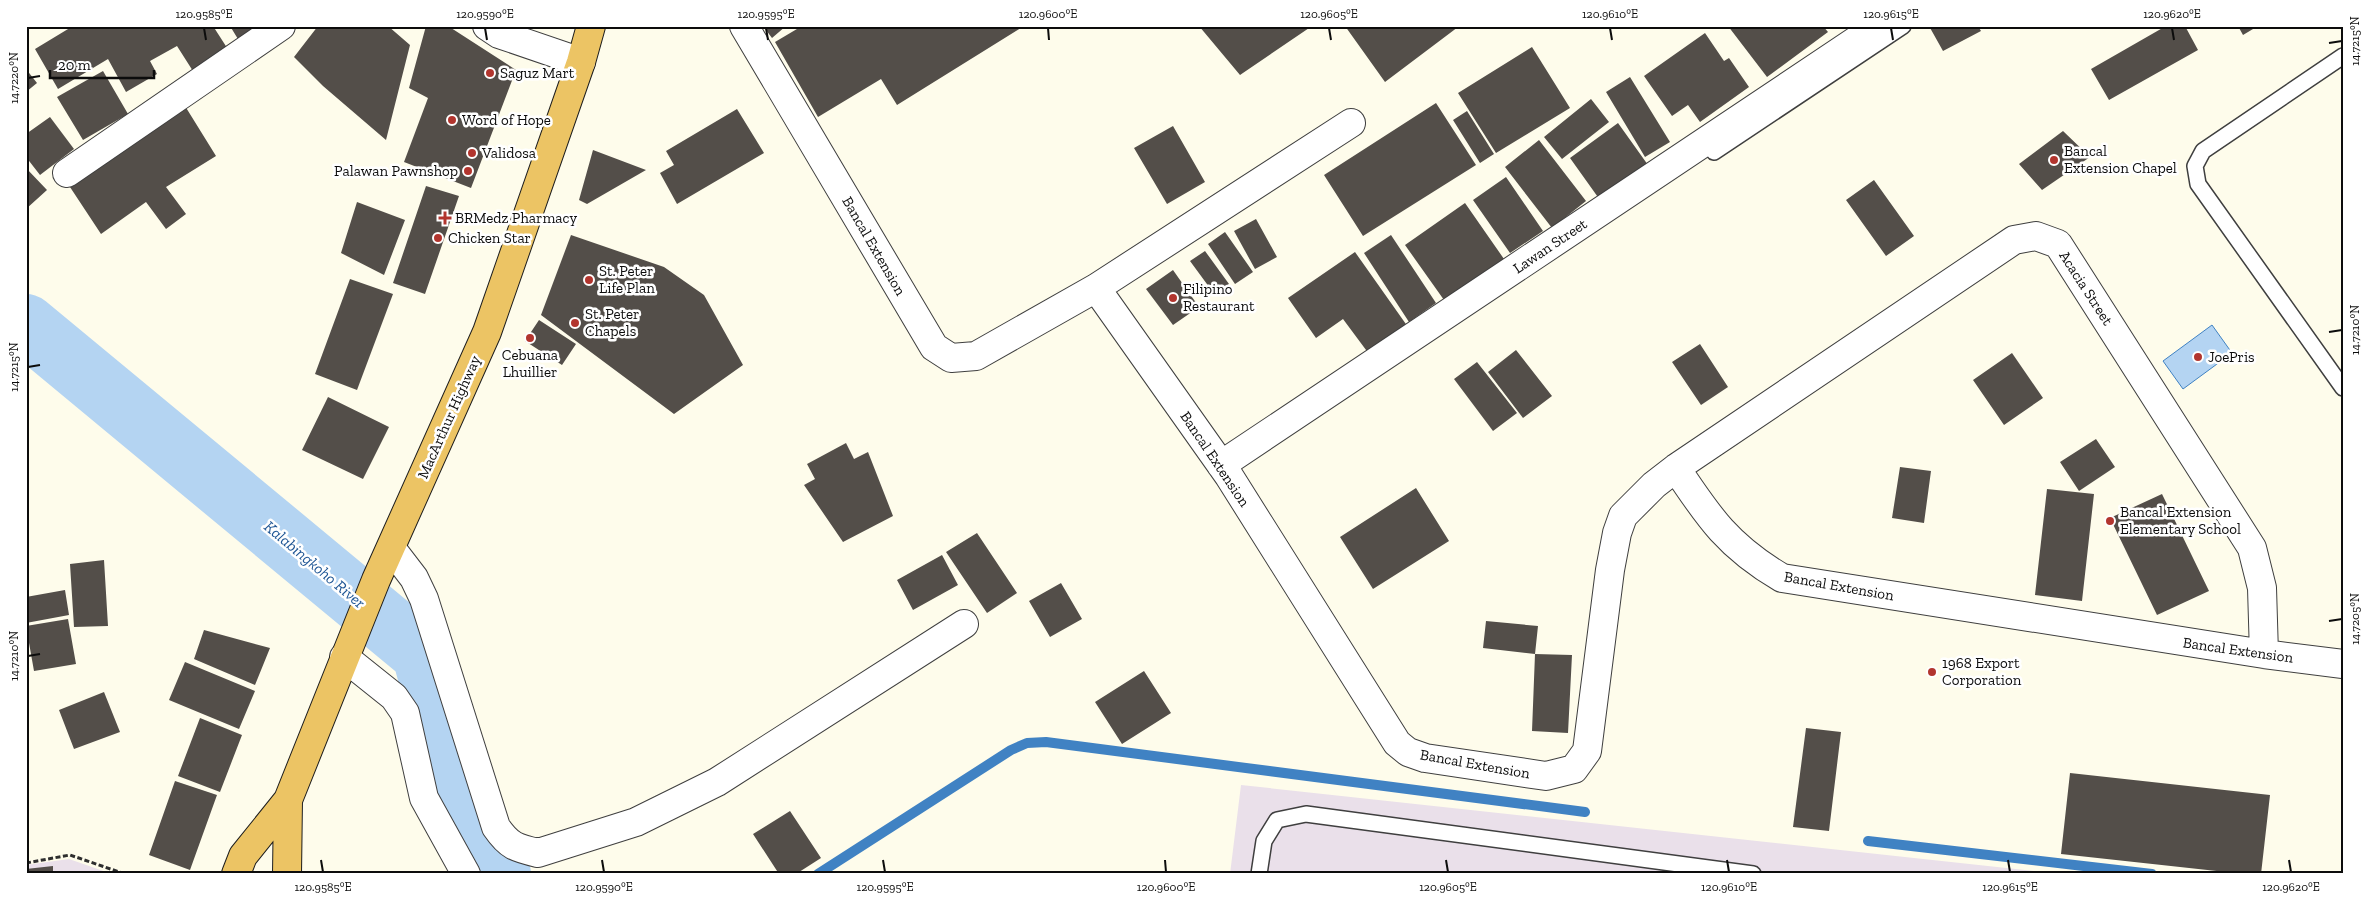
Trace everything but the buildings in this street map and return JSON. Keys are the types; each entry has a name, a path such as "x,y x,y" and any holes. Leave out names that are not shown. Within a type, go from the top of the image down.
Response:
{"highway":[{"name":"MacArthur Highway","path":"236,874 243,856 288,800 376,580 487,332 581,62 591,26"},
{"name":"MacArthur Highway","path":"286,874 288,800"}],"street":[{"path":"67,173 281,26"},
{"path":"487,26 499,34 581,62"},
{"name":"Bancal Extension","path":"744,26 934,347 951,358 976,356 1096,288 1225,471 1397,743 1408,752 1425,758 1546,776 1574,769 1587,751 1610,570 1617,533 1624,516 1654,485 1676,468 1702,508 1730,542 1755,562 1782,578 2264,654 2343,664"},
{"name":"Lawan Street","path":"1225,471 1878,26"},
{"path":"1096,288 1351,123"},
{"name":"Acacia Street","path":"1676,468 2014,240 2036,236 2058,244 2252,548 2262,588 2264,654"},
{"path":"391,548 414,578 424,599 496,827 506,842 522,850 538,852 636,822 717,782 964,624"},
{"path":"344,657 394,697 405,713 424,798 466,874"}],"lane":[{"path":"1225,471 1903,26"},
{"path":"2343,56 2203,151 2195,166 2198,184 2343,388"},
{"path":"1259,874 1264,841 1277,820 1306,814 1753,874"}],"path":[{"path":"26,863 70,855 125,874"}],"shaded area":[{"path":"1241,785 2061,874 1230,874"},
{"path":"69,859 112,874 26,874 26,865"}],"water":[{"name":"JoePris","path":"2212,325 2232,353 2183,389 2163,361"}],"waterway":[{"name":"Kalabingkoho River","path":"26,325 423,654 460,792 500,874"},
{"path":"818,874 1011,750 1027,743 1046,742 1585,812"},
{"path":"1868,841 2152,874"}],"place":[{"name":"Saguz Mart","path":"490,73"},
{"name":"Word of Hope","path":"452,120"},
{"name":"Validosa","path":"472,153"},
{"name":"Bancal Extension Chapel","path":"2054,160"},
{"name":"Palawan Pawnshop","path":"468,171"},
{"name":"BRMedz Pharmacy","path":"445,218"},
{"name":"Chicken Star","path":"438,238"},
{"name":"St. Peter Life Plan","path":"589,280"},
{"name":"Filipino Restaurant","path":"1173,298"},
{"name":"St. Peter Chapels","path":"575,323"},
{"name":"Cebuana Lhuillier","path":"530,338"},
{"name":"JoePris","path":"2198,357"},
{"name":"Bancal Extension Elementary School","path":"2110,521"},
{"name":"1968 Export Corporation","path":"1932,672"}]}
